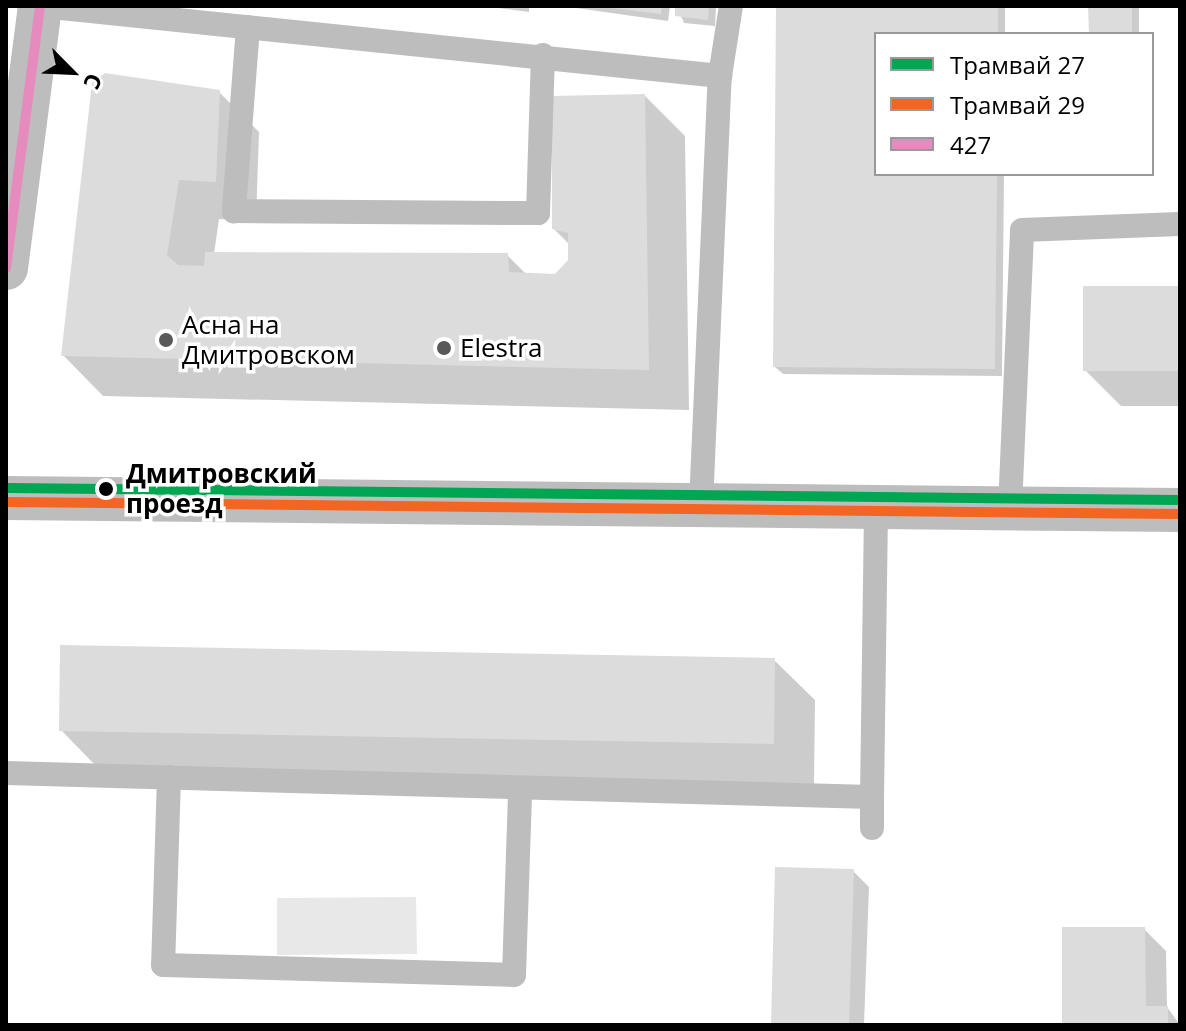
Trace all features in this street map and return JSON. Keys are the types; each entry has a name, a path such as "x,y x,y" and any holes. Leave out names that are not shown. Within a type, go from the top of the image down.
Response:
{"street":[{"path":"6,268 41,6"},
{"path":"6,498 1180,510"}],"lane":[{"path":"41,6 543,55 720,76"},
{"path":"701,505 720,76 731,6"},
{"path":"248,27 234,211 538,213 543,55"},
{"path":"1010,508 1022,230 1180,224"},
{"path":"872,828 876,507"},
{"path":"6,773 520,791 872,797"},
{"path":"169,777 163,965 514,975 520,791"}],"shaded area":[{"path":"416,897 417,954 277,955 277,898"}],"building":[{"path":"596,6 662,6 661,14"},
{"path":"675,6 709,6 708,20 675,16"},
{"path":"776,6 998,6 998,32 874,32 874,176 997,176 995,369 773,367"},
{"path":"1088,6 1132,6 1132,32 1089,32"},
{"path":"105,73 220,90 216,182 179,180 167,255 178,265 204,266 205,252 508,253 509,272 555,274 568,260 568,233 552,229 552,96 645,94 649,370 61,356 92,83"},
{"path":"1083,286 1180,286 1180,371 1083,371"},
{"path":"60,645 775,658 774,744 59,731"},
{"path":"775,867 854,869 849,1025 771,1025"},
{"path":"1062,927 1145,927 1146,1006 1168,1006 1168,1025 1062,1025"}],"tram line":[{"name":"27","path":"6,488 1180,500"},
{"name":"29","path":"6,502 1180,514"}],"transit line":[{"name":"427","path":"6,268 40,6"}],"place":[{"name":"Асна на Дмитровском","path":"166,340"},
{"name":"Elestra","path":"444,348"},
{"name":"Дмитровский проезд","path":"106,489"}]}
